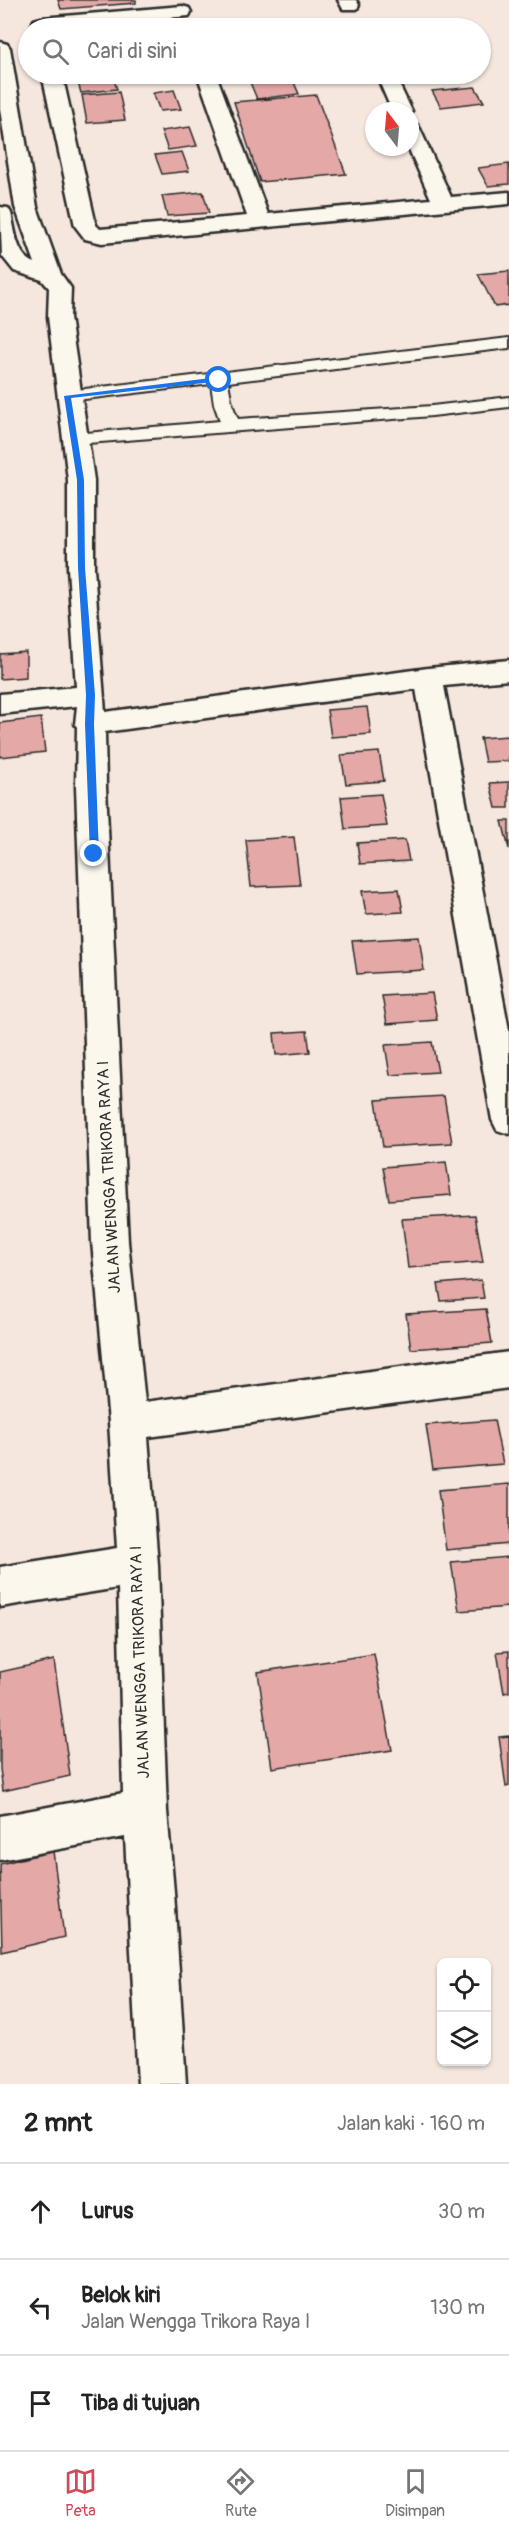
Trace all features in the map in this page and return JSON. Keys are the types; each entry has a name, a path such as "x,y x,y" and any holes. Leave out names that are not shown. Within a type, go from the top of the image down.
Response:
{"street":[{"path":"87,18 182,14"},
{"name":"JALAN WENGGA TRIKORA RAYA I","path":"0,48 26,207 40,268"},
{"path":"54,84 86,226 93,234 102,236 509,198"},
{"path":"210,84 260,222"},
{"path":"390,84 398,102"},
{"path":"419,149 444,204"},
{"name":"JALAN WENGGA TRIKORA RAYA I","path":"0,213 11,251 40,268 60,288 59,317 81,480 81,568 90,709 110,1242 128,1422 138,1565 144,1811 152,1892 162,2084"},
{"path":"0,269 40,268"},
{"path":"0,704 90,709 509,670"},
{"path":"428,678 509,1120"},
{"path":"128,1422 509,1370"},
{"path":"0,1587 138,1565"},
{"path":"0,1838 144,1811"}],"lane":[{"path":"68,396 219,380 509,343"},
{"path":"219,380 223,404 231,425"},
{"path":"75,438 432,411 509,402"}],"building":[{"path":"58,0 136,0 136,3 61,9"},
{"path":"78,84 115,84 117,89 81,93"},
{"path":"251,84 295,84 299,94 257,99"},
{"path":"475,87 484,102 441,107 432,91"},
{"path":"174,90 181,109 160,111 153,93"},
{"path":"119,92 125,120 87,123 82,95"},
{"path":"316,95 346,174 260,182 234,102"},
{"path":"190,127 197,146 168,150 161,131"},
{"path":"182,152 189,171 162,174 155,155"},
{"path":"509,164 509,184 488,186 478,168"},
{"path":"203,192 209,213 167,216 162,196"},
{"path":"509,271 509,305 495,307 478,274"},
{"path":"26,652 26,677 0,679 0,654"},
{"path":"367,707 371,734 331,737 327,710"},
{"path":"41,718 45,752 0,757 0,723"},
{"path":"509,736 509,761 485,762 480,738"},
{"path":"379,752 384,781 346,784 341,755"},
{"path":"509,782 509,808 496,808 490,783"},
{"path":"381,794 387,826 345,829 341,797"},
{"path":"502,821 509,821 509,849"},
{"path":"294,837 300,885 251,887 246,840"},
{"path":"405,840 409,861 360,864 357,843"},
{"path":"399,889 403,912 366,914 362,891"},
{"path":"419,937 424,970 357,974 352,941"},
{"path":"432,993 437,1020 387,1024 382,996"},
{"path":"307,1031 310,1052 276,1055 274,1033"},
{"path":"432,1042 438,1072 390,1075 385,1045"},
{"path":"444,1096 452,1143 383,1147 376,1100"},
{"path":"446,1162 451,1195 389,1200 383,1167"},
{"path":"475,1215 483,1262 408,1268 402,1219"},
{"path":"481,1280 484,1298 441,1301 438,1284"},
{"path":"486,1309 492,1343 411,1349 406,1314"},
{"path":"494,1420 503,1464 433,1470 426,1425"},
{"path":"509,1484 509,1544 446,1550 438,1490"},
{"path":"509,1557 509,1607 459,1611 451,1562"},
{"path":"509,1651 509,1692 504,1693 497,1652"},
{"path":"374,1654 392,1750 272,1768 258,1672"},
{"path":"54,1660 70,1776 3,1791 0,1769 0,1672"},
{"path":"509,1736 509,1786 506,1787 499,1737"},
{"path":"53,1851 64,1937 2,1952 0,1864"}],"route":[{"path":"94,854 89,724 91,695 81,568 81,480 68,396 219,380"}]}
